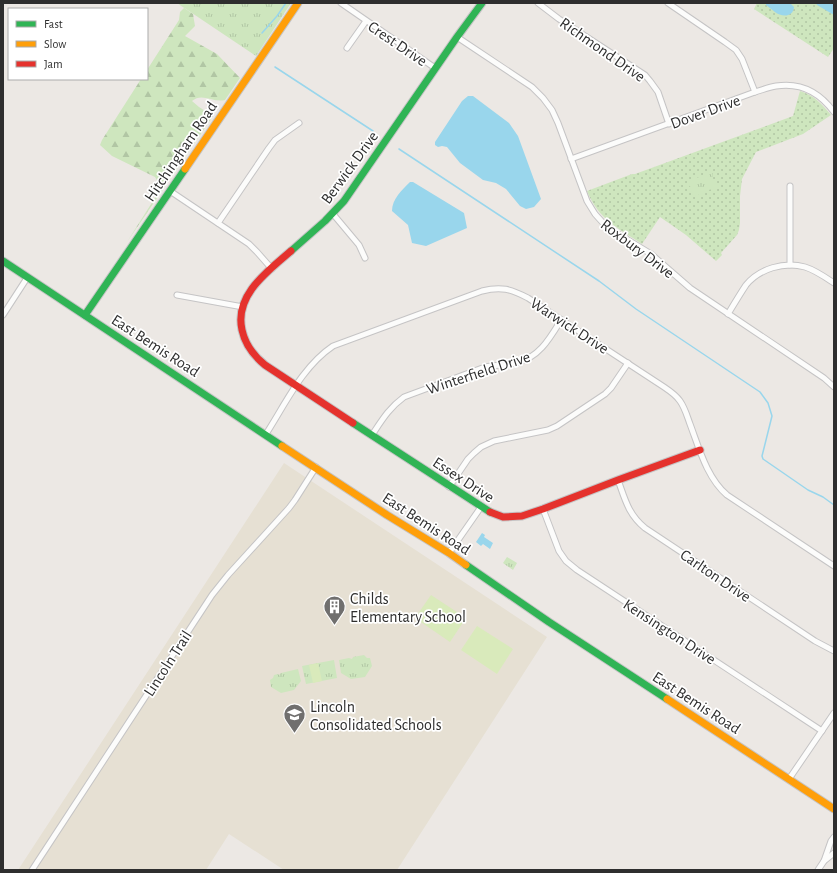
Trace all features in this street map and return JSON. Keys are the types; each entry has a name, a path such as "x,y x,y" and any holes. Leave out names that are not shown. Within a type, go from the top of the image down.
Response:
{"street":[{"name":"Hitchingham Road","path":"85,315 298,3"},
{"name":"Crest Drive","path":"341,3 435,68"},
{"name":"Berwick Drive","path":"297,385 266,366 252,352 244,338 241,318 243,307 249,294 255,285 333,214 344,201 435,68 482,3"},
{"name":"Richmond Drive","path":"538,3 559,19 645,75 658,92 669,124"},
{"path":"671,4 736,50 742,60 755,92"},
{"path":"347,48 366,21"},
{"name":"Roxbury Drive","path":"457,37 532,87 543,98 552,110 558,123 590,207 604,224 651,254 690,288 824,378 834,387"},
{"name":"Dover Drive","path":"571,159 755,92 776,86 791,85 806,89 819,95 834,112"},
{"path":"218,223 275,140 299,123"},
{"path":"790,186 790,265"},
{"path":"170,191 249,244 272,269"},
{"path":"333,214 359,245 366,258"},
{"name":"East Bemis Road","path":"3,262 388,515 449,553 549,622 834,809"},
{"path":"728,314 754,277 774,267 782,265 803,266 817,272 834,283"},
{"path":"3,315 27,278"},
{"name":"Warwick Drive","path":"266,434 297,385 315,360 333,346 482,290 505,288 528,298 664,386 680,400 685,409 711,477 722,491 834,566"},
{"path":"177,295 243,307"},
{"name":"Winterfield Drive","path":"372,435 389,410 404,397 485,367 524,361 537,353 546,343 561,320"},
{"path":"449,487 468,459 481,447 494,441 548,430 557,426 605,394 611,388 628,363"},
{"name":"Essex Drive","path":"297,385 480,507 491,513 503,516 522,516 543,509 700,450"},
{"name":"Lincoln Trail","path":"32,870 212,595 228,575 289,508 316,467"},
{"name":"Carlton Drive","path":"618,480 627,506 633,516 645,528 815,641 834,651"},
{"path":"449,553 480,507"},
{"name":"Kensington Drive","path":"543,509 559,551 566,561 577,570 822,731"},
{"path":"789,779 834,713"},
{"path":"818,870 824,861 831,841 834,837"},
{"path":"824,861 834,853"}],"shaded area":[{"name":"Lincoln Consolidated Schools","path":"284,463 547,637 397,870 284,870 229,834 206,870 18,870"}],"green space":[{"path":"177,3 193,14 195,26 185,36 217,54 240,78 225,100 221,101 200,97 192,101 213,116 127,242 158,193 160,185 155,177 112,156 100,145 140,80 148,80 148,68 179,20 180,12 184,8"},
{"path":"177,3 291,3 256,56"},
{"path":"757,3 834,3 834,48 828,57 754,9"},
{"path":"800,91 817,100 831,115 803,134 756,152 742,179 739,230 737,235 716,261 686,235 660,217 642,244 617,228 603,216 597,209 587,191 793,116"},
{"path":"707,172 713,173 713,178 717,188 703,192 697,197 693,195 691,188 688,185 688,180 700,177"},
{"path":"507,557 517,563 513,570 503,563"},
{"path":"431,595 466,618 450,642 415,618"},
{"path":"477,626 513,649 497,674 461,650"},
{"path":"364,655 367,658 370,658 372,666 365,677 351,679 341,673 339,660 349,658 352,659 353,657"},
{"path":"334,660 337,678 306,684 302,666"},
{"path":"318,663 322,681 313,683 309,665"},
{"path":"298,669 301,681 294,690 281,693 271,687 270,680 274,675 279,675 281,673"}],"water":[{"path":"766,3 790,3 794,7 793,11 789,15 783,16 777,14 766,5"},
{"path":"816,3 834,3 834,15 817,5"},
{"path":"468,96 473,96 509,123 518,136 541,199 534,207 526,209 520,206 506,189 496,183 483,180 460,163 447,147 438,147 435,145 435,142 462,101"},
{"path":"410,182 413,182 464,213 467,228 426,246 412,243 408,225 392,211 392,207 396,199"},
{"path":"482,533 485,535 484,537 493,543 490,549 483,544 481,546 476,542"}],"waterway":[{"path":"262,33 286,3"},
{"path":"275,67 373,131"},
{"path":"399,149 599,281 636,309 760,392 768,403 772,416 762,456 763,459 808,490 823,497 834,505"}],"traffic: fast":[{"path":"291,251 325,221 344,201 482,3"},
{"path":"85,315 185,169"},
{"path":"3,261 282,446"},
{"path":"353,423 490,512"},
{"path":"466,565 549,622 667,699"}],"traffic: slow":[{"path":"185,169 298,3"},
{"path":"282,446 466,565"},
{"path":"667,699 834,809"}],"traffic: jam":[{"path":"291,251 263,276 248,295 243,306 241,317 243,335 250,349 265,365 353,423"},
{"path":"490,512 503,517 522,516 700,450"}],"place":[{"name":"Childs Elementary School","path":"335,626"},
{"name":"Lincoln Consolidated Schools","path":"295,734"}]}
